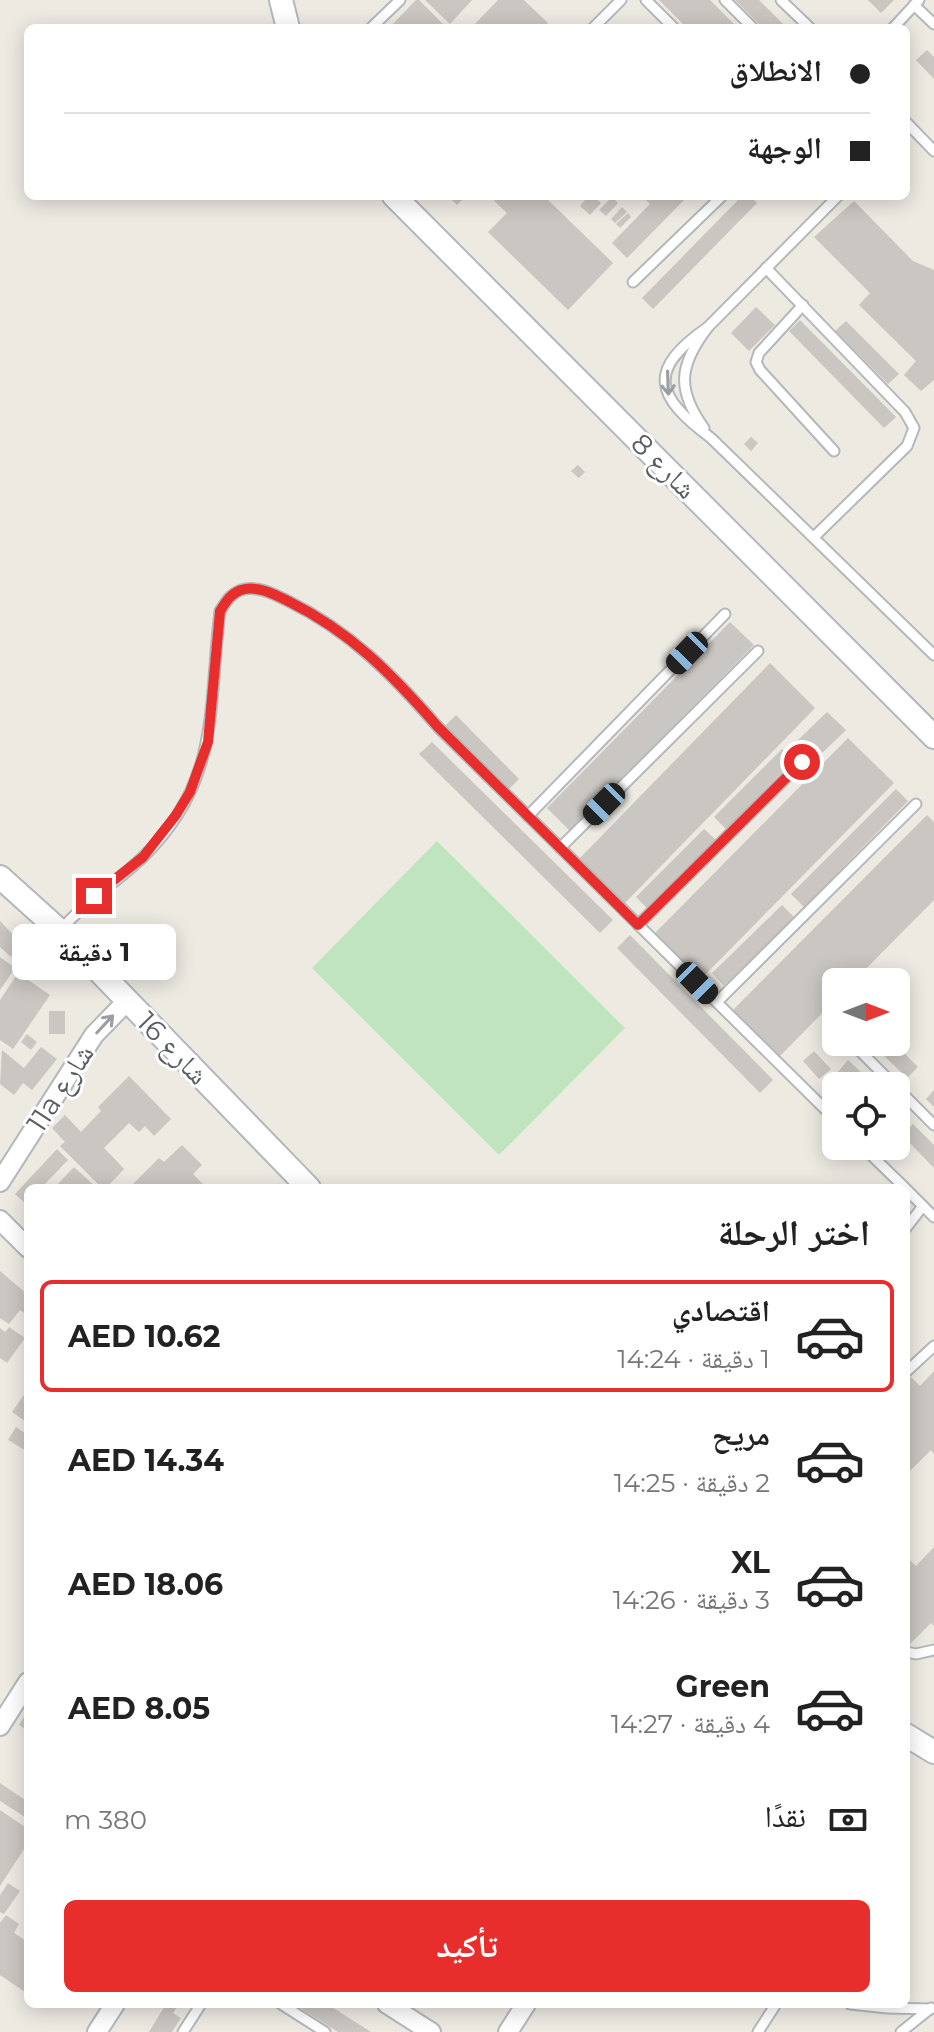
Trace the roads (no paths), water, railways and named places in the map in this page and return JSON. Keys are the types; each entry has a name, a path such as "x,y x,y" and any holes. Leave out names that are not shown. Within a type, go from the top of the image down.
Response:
{"street":[{"path":"281,0 287,24"},
{"name":"شارع 8","path":"398,200 934,737"},
{"name":"شارع 16","path":"0,877 60,931 305,1184"},
{"name":"11a شارع","path":"0,1182 94,1035 128,1000"},
{"path":"0,1220 24,1244"},
{"path":"0,1726 24,1691"},
{"path":"910,1737 934,1752"},
{"path":"97,2032 112,2008"},
{"path":"393,2008 431,2032"},
{"path":"508,2032 523,2008"}],"lane":[{"path":"375,24 400,0"},
{"path":"597,24 621,0"},
{"path":"646,0 670,24"},
{"path":"725,0 749,24"},
{"path":"781,0 806,24"},
{"path":"897,24 917,2 934,24"},
{"path":"910,129 934,151"},
{"path":"633,282 718,200"},
{"path":"711,438 689,403 684,367 689,354 708,327 834,200"},
{"path":"766,268 905,412 914,428 907,446 814,537"},
{"path":"803,305 759,353 756,362 834,451"},
{"path":"708,327 689,340 670,362 666,391 679,413 711,438 934,655"},
{"path":"60,931 83,905 143,857 190,792 208,742 220,611 230,596 243,590 259,589 311,612 347,635 822,1106"},
{"path":"528,816 725,614"},
{"path":"560,848 758,651"},
{"path":"638,925 802,762"},
{"path":"717,1002 916,804"},
{"path":"865,1056 880,1072"},
{"path":"910,1101 934,1125"},
{"path":"876,1160 900,1184"},
{"path":"910,1194 934,1217"},
{"path":"910,1223 923,1206"},
{"path":"910,1368 934,1346"},
{"path":"910,1653 934,1650"},
{"path":"183,2032 198,2008"},
{"path":"287,2008 325,2032"},
{"path":"758,2032 773,2008"},
{"path":"888,2008 932,2008"},
{"path":"901,2032 932,2008"}]}
